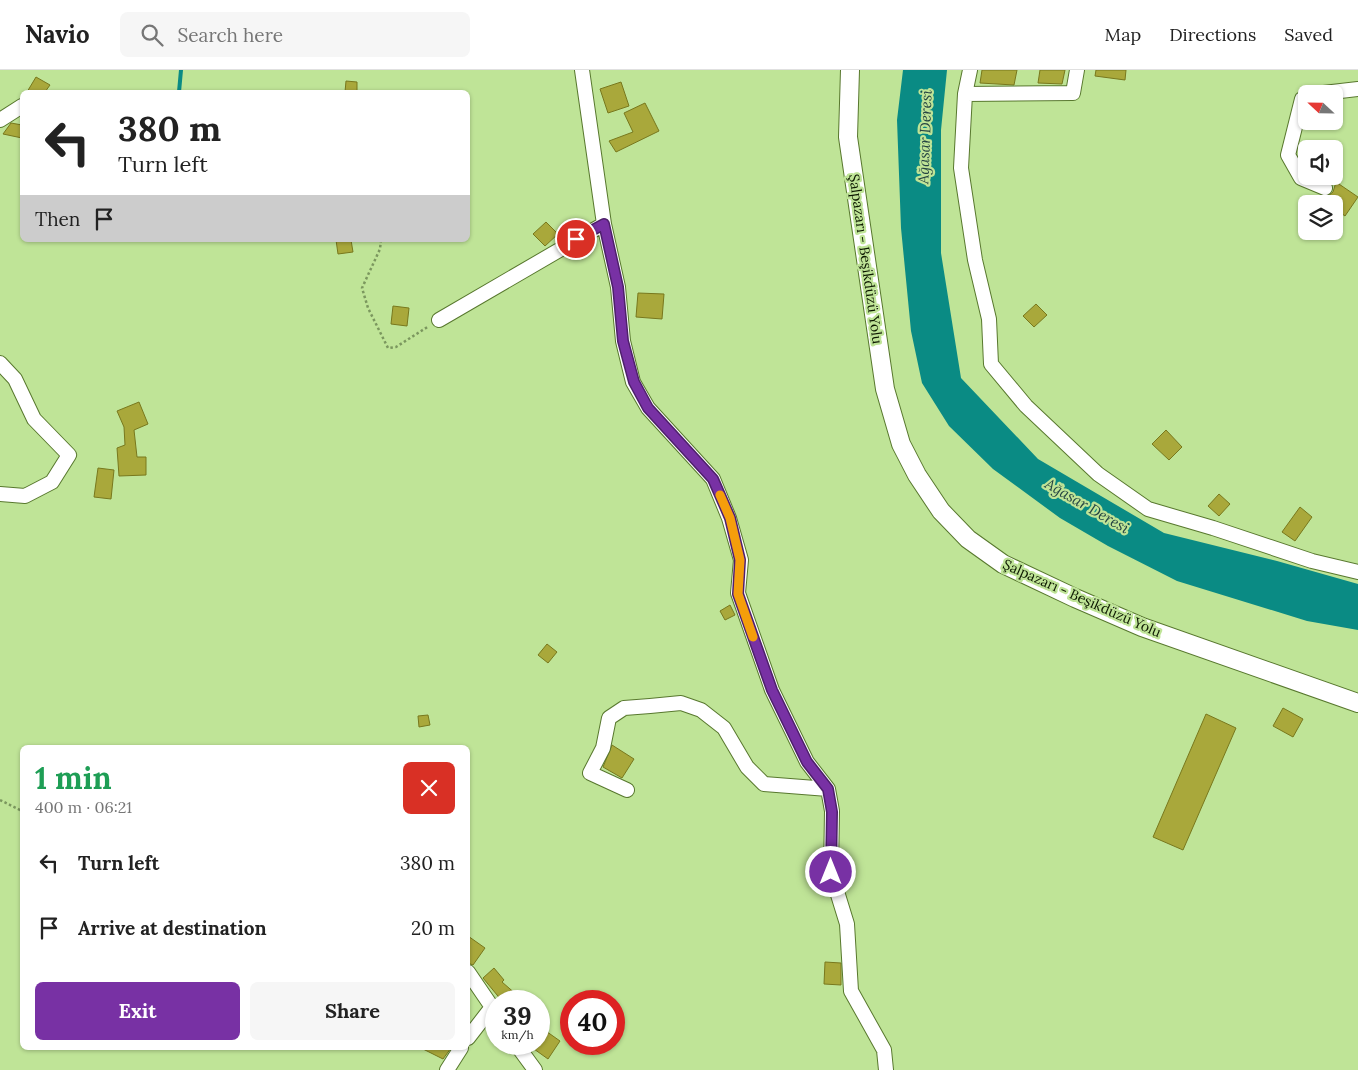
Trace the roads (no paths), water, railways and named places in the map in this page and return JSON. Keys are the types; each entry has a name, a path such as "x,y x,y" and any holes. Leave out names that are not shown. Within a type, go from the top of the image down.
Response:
{"main road":[{"name":"Şalpazarı - Beşikdüzü Yolu","path":"850,70 848,137 885,389 901,444 918,475 941,510 968,538 1003,564 1075,598 1142,627 1358,702"}],"street":[{"path":"582,70 604,224 618,287 623,341 634,382 648,408 713,479 730,518 740,560 738,594 772,690 807,762 828,789 832,812 831,872 846,924 851,991 884,1050 886,1070"},
{"path":"970,70 966,94 961,168 975,260 989,318 991,364 1026,406 1098,474 1148,509 1213,528 1312,561 1358,572"},
{"path":"966,94 1073,93 1077,70"},
{"path":"1343,91 1358,89"},
{"path":"0,120 20,107"},
{"path":"1298,115 1288,155 1301,178 1325,188"},
{"path":"439,320 604,224"},
{"path":"0,363 15,379 34,418 69,454 52,482 25,496 0,494"},
{"path":"627,790 590,772 603,748 609,718 624,708 681,703 701,710 724,728 747,767 764,784 828,789"},
{"path":"472,988 485,1001"},
{"path":"470,1036 485,1020"},
{"path":"448,1070 460,1050"},
{"path":"524,1055 535,1070"}],"water":[{"name":"Ağasar Deresi","path":"903,70 947,70 941,130 941,253 961,378 1038,459 1164,533 1277,561 1358,584 1358,630 1307,621 1177,581 1108,546 1060,518 993,469 949,426 922,383 911,331 901,228 897,120"}],"waterway":[{"path":"179,90 181,70"}]}
